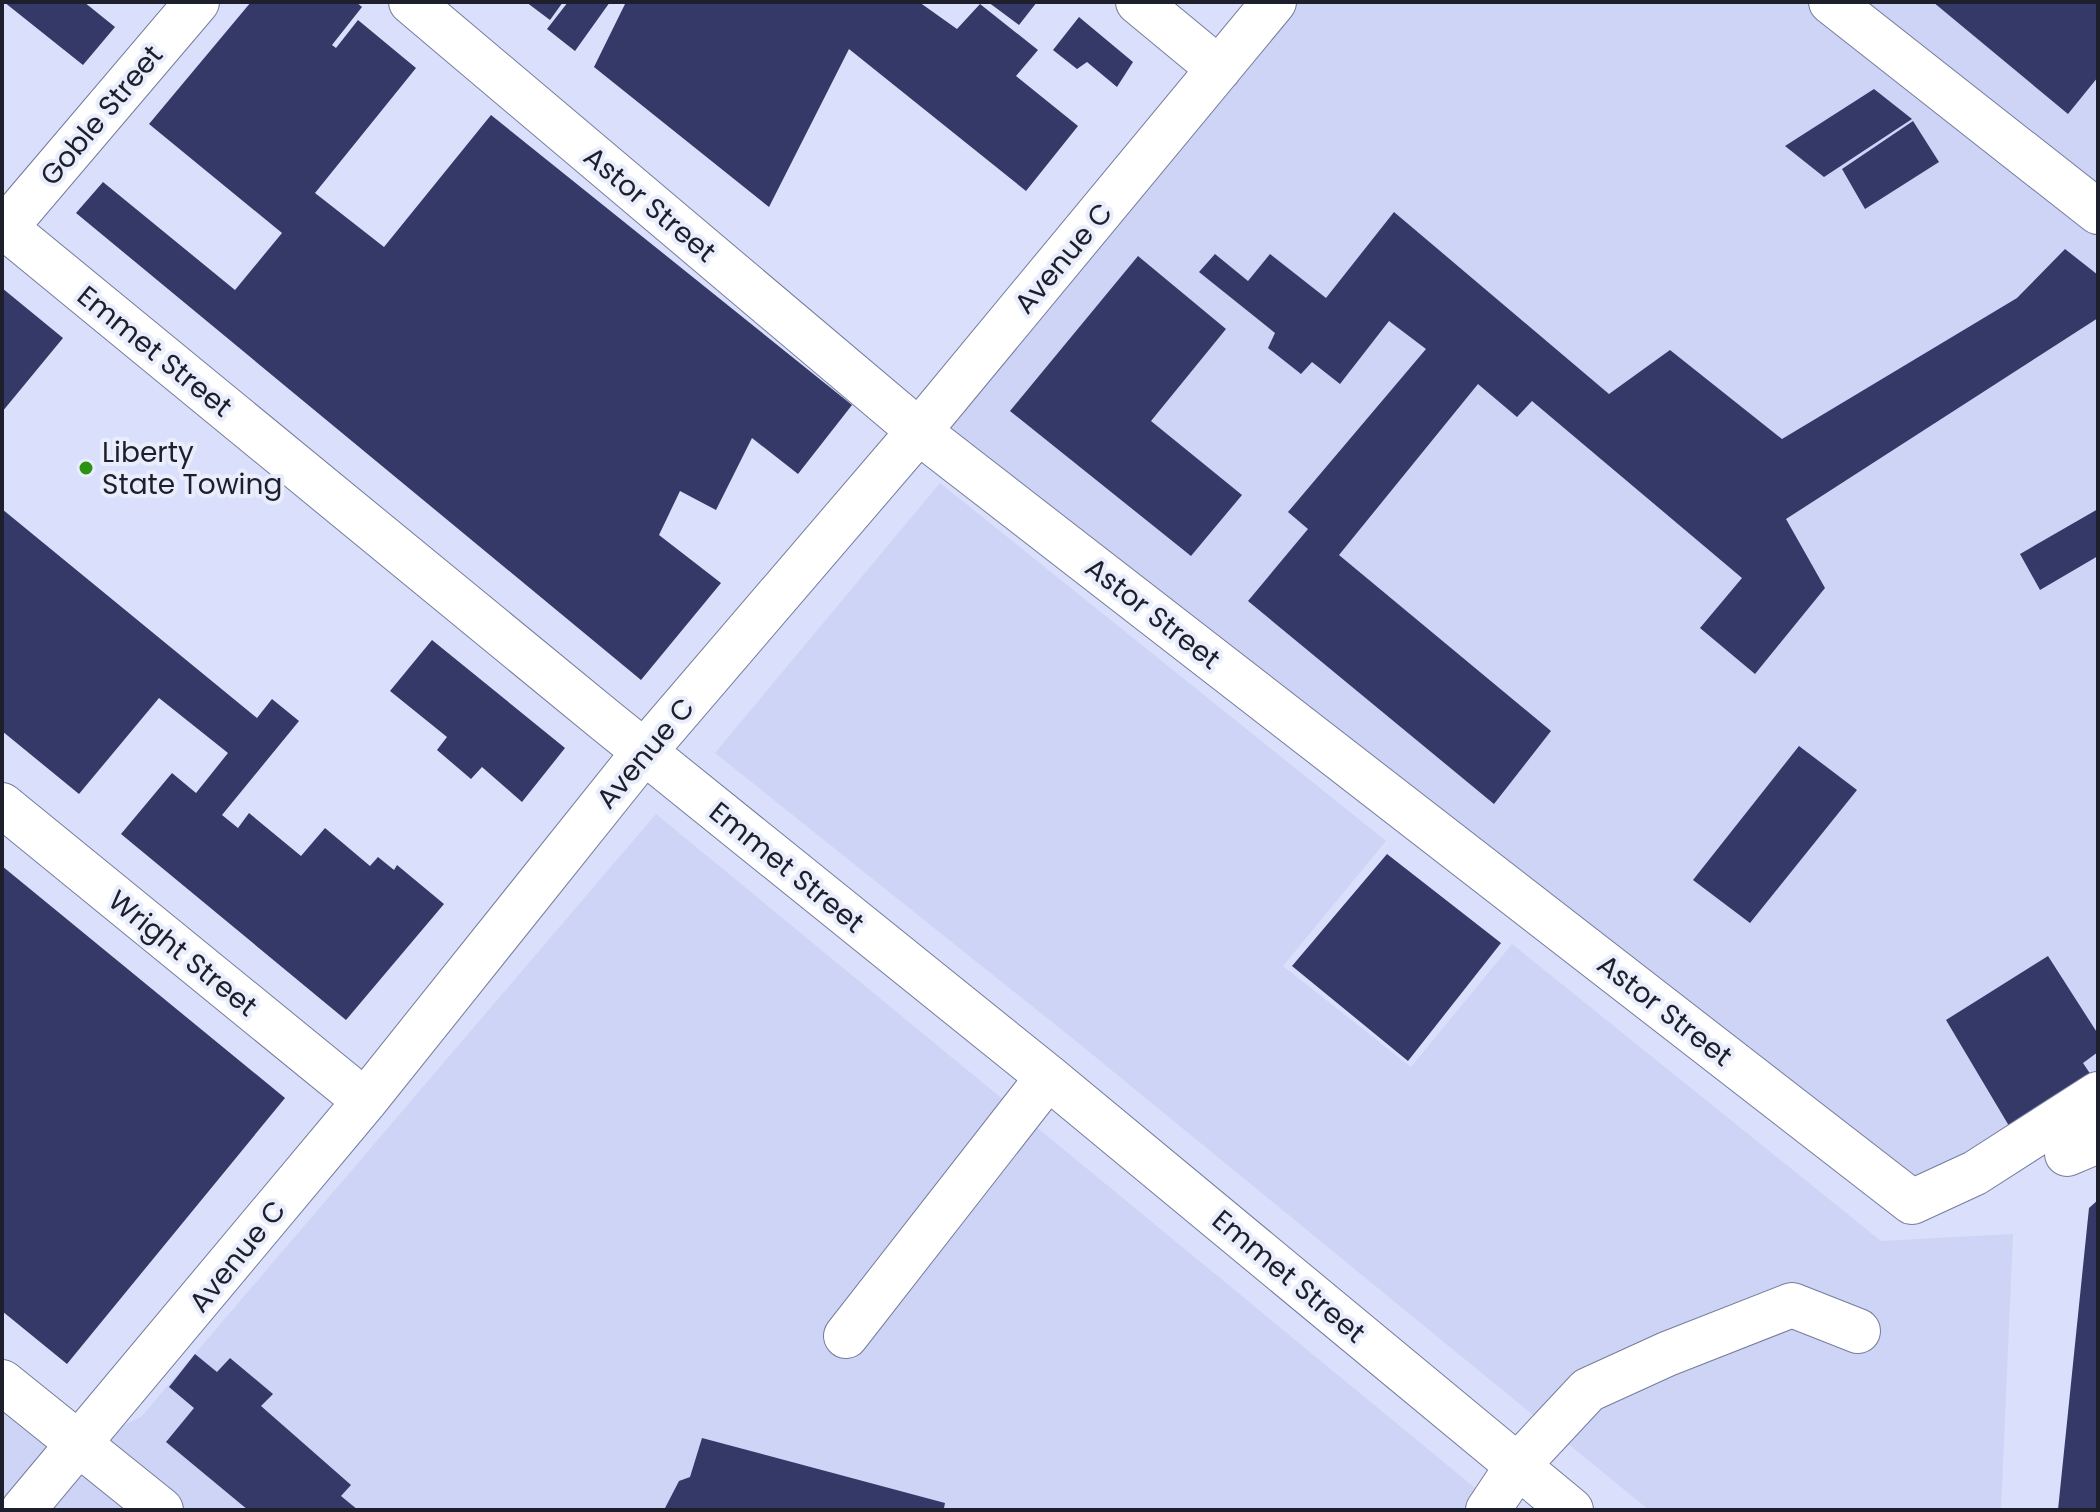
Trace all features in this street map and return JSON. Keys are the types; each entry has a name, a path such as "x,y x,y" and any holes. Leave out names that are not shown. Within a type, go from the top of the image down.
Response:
{"street":[{"name":"Goble Street","path":"4,227 197,2"},
{"name":"Astor Street","path":"411,2 919,431 1912,1202 1975,1173 2098,1094"},
{"path":"1138,2 1219,69"},
{"name":"Avenue C","path":"23,1510 80,1446 365,1101 644,752 919,431 1274,2"},
{"path":"1831,2 2098,212"},
{"name":"Emmet Street","path":"4,227 644,752 1048,1077 1571,1510"},
{"name":"Wright Street","path":"2,805 365,1101"},
{"path":"846,1336 1048,1077"},
{"path":"1488,1510 1518,1465 1588,1390 1667,1354 1792,1305 1858,1331"},
{"path":"2,1382 161,1510"}],"shaded area":[{"path":"1274,2 2098,2 2098,1097 1906,1210 919,431"},
{"path":"940,483 1386,841 1283,966 1411,1067 1512,944 1881,1241 2013,1234 2001,1510 1649,1510 1082,1046 715,753"},
{"path":"656,814 1502,1510 2,1510 2,1382 80,1446 141,1417"}],"building":[{"path":"4,2 84,2 115,27 83,65"},
{"path":"251,2 356,2 362,7 332,45 336,48 358,20 416,68 315,193 384,247 491,115 852,405 798,474 752,438 716,510 680,491 659,535 721,583 641,680 76,213 103,182 235,290 282,233 149,124"},
{"path":"526,2 563,2 550,20"},
{"path":"568,2 610,2 575,51 547,29"},
{"path":"626,2 919,2 957,29 980,4 1038,50 1016,76 1078,126 1026,191 849,49 769,207 594,67"},
{"path":"988,2 1037,2 1019,25"},
{"path":"1933,2 2098,2 2098,77 2068,114"},
{"path":"1079,17 1133,62 1117,87 1087,62 1077,69 1053,50"},
{"path":"1874,89 1912,119 1824,177 1785,146"},
{"path":"1913,121 1939,162 1865,209 1842,169"},
{"path":"1394,212 1609,394 1670,350 1782,439 2017,298 2065,249 2098,275 2098,318 1786,519 1825,588 1755,674 1700,628 1742,578 1532,401 1517,417 1478,384 1339,555 1551,731 1494,804 1248,601 1308,529 1288,512 1426,349 1389,321 1340,384 1312,362 1301,374 1268,348 1275,333 1199,272 1215,254 1248,281 1270,254 1326,298"},
{"path":"1138,256 1226,329 1151,421 1242,495 1191,556 1010,411"},
{"path":"2,288 63,338 2,412"},
{"path":"2,509 257,718 272,699 299,721 222,815 238,828 249,813 301,856 325,828 370,866 378,857 394,870 397,865 444,904 346,1020 121,834 172,773 196,793 228,753 159,698 79,794 2,731"},
{"path":"2098,509 2098,556 2040,590 2020,554"},
{"path":"432,640 565,748 522,802 482,767 471,779 437,750 447,737 390,691"},
{"path":"1799,746 1857,790 1750,923 1693,880"},
{"path":"1387,854 1501,943 1408,1061 1292,966"},
{"path":"2,866 285,1098 67,1364 2,1311"},
{"path":"2048,956 2098,1034 2098,1052 2083,1063 2097,1084 2015,1136 1946,1020"},
{"path":"2098,1200 2098,1510 2058,1510 2089,1208"},
{"path":"195,1354 217,1372 230,1358 273,1394 261,1406 351,1485 341,1496 358,1510 248,1510 166,1442 194,1408 169,1387"},
{"path":"702,1438 945,1503 944,1508 949,1510 664,1510 679,1481 690,1477"}],"place":[{"name":"Liberty State Towing","path":"86,468"}]}
